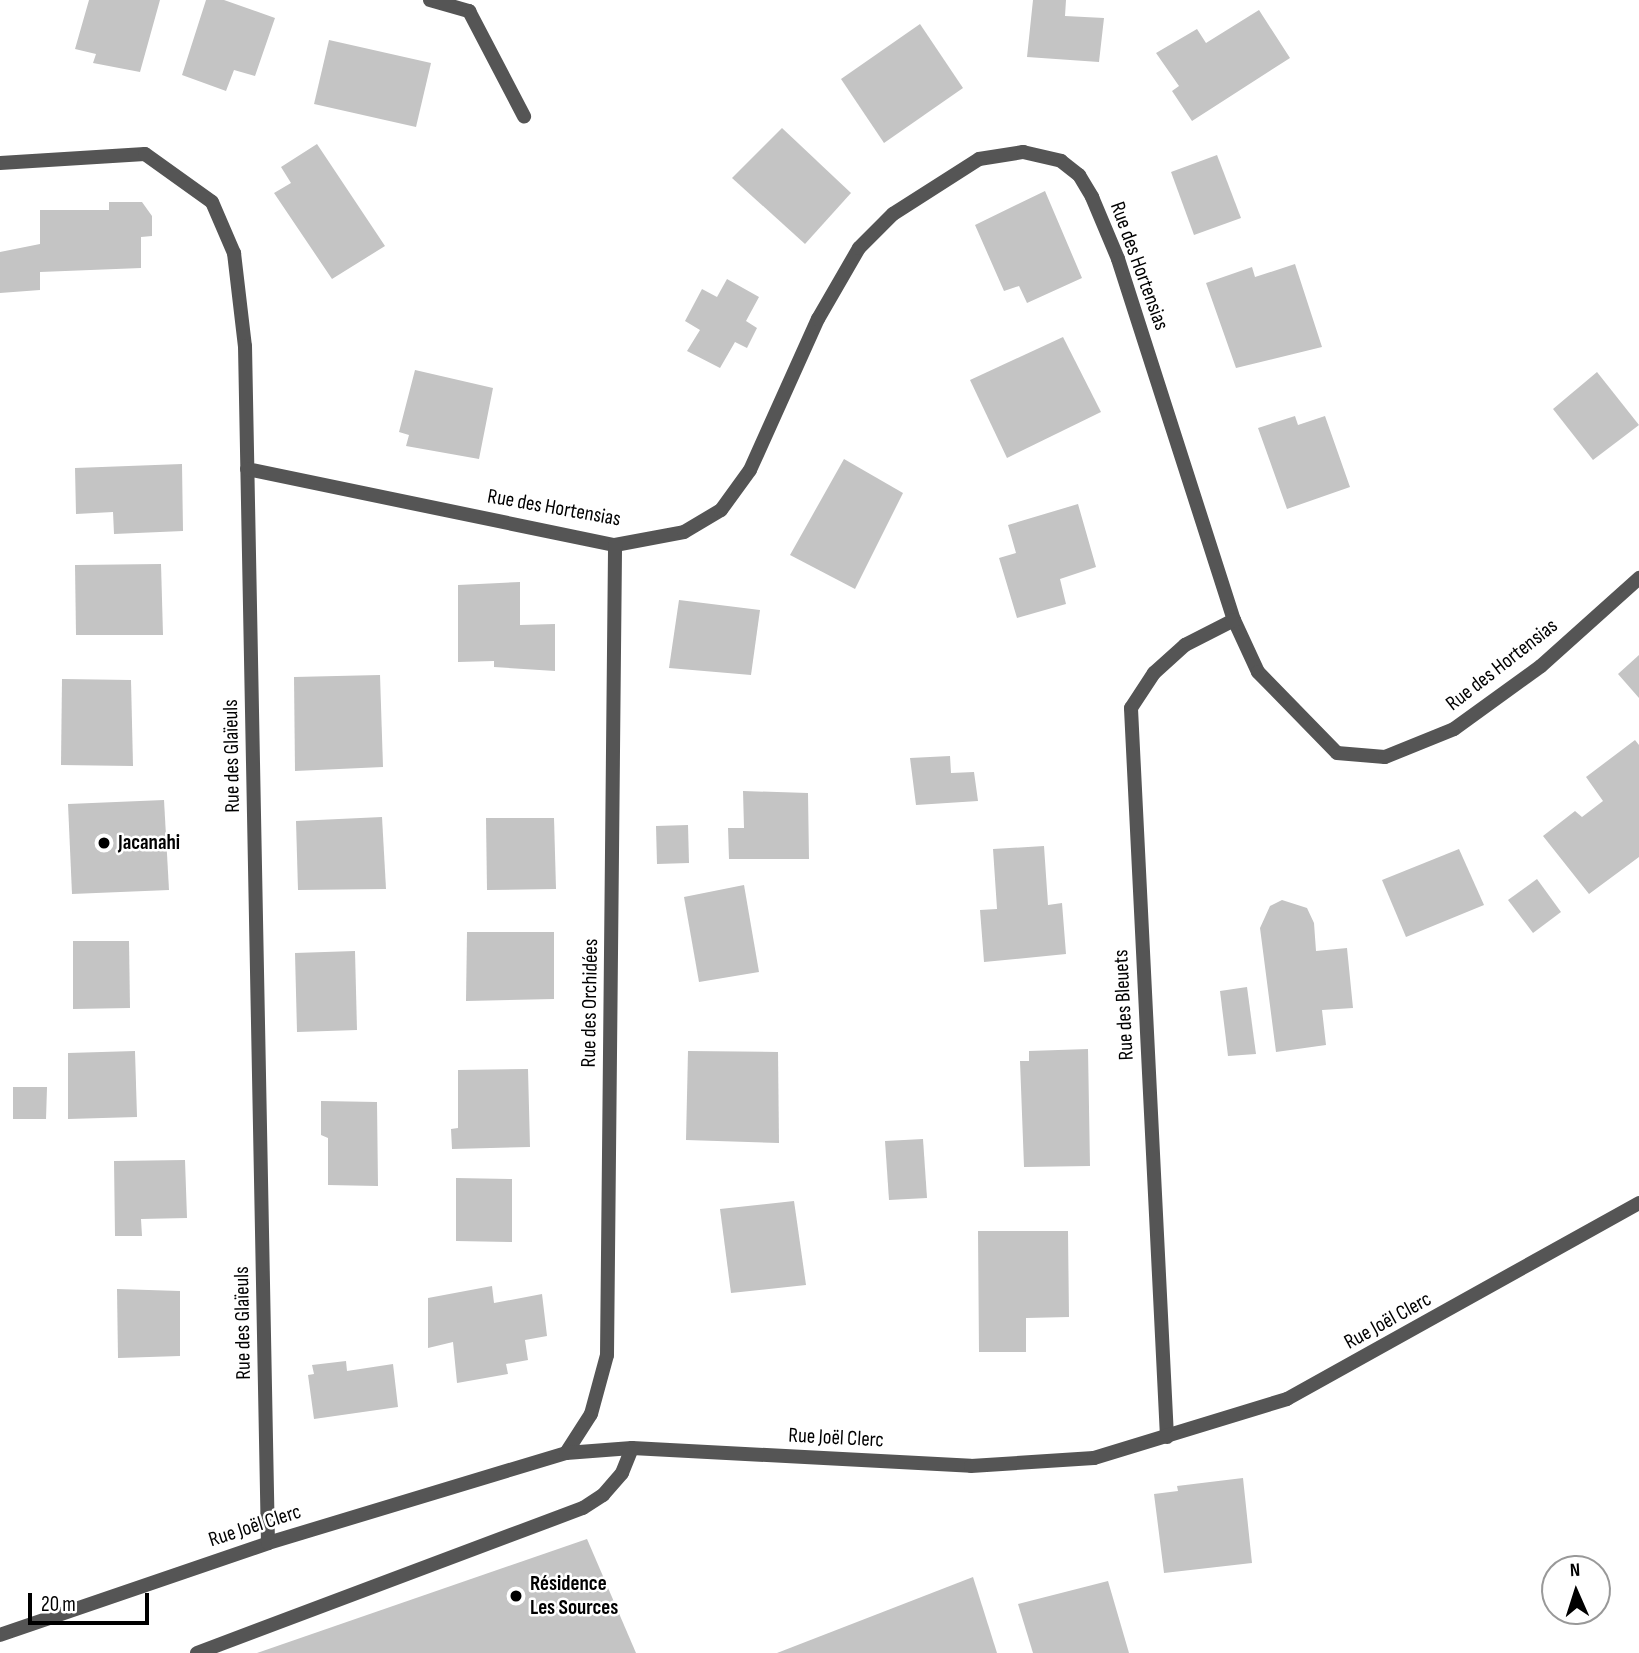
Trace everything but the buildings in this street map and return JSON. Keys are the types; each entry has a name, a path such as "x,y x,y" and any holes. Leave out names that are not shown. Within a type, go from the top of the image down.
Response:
{"street":[{"path":"430,0 469,11 524,116"},
{"name":"Rue des Hortensias","path":"247,469 615,545 684,532 721,510 750,470 818,319 859,248 893,214 979,159 1023,152 1061,161 1079,175 1092,197 1118,259 1234,620 1258,672 1337,753 1385,757 1454,729 1541,666 1639,578"},
{"name":"Rue des Glaïeuls","path":"0,163 145,154 212,202 234,253 246,346 268,1543"},
{"name":"Rue des Orchidées","path":"566,1452 591,1414 607,1355 615,545"},
{"name":"Rue des Bleuets","path":"1167,1437 1132,709 1154,673 1185,645 1234,620"},
{"name":"Rue Joël Clerc","path":"0,1635 268,1543 566,1452 632,1448 1032,1465 1094,1458 1287,1399 1639,1203"},
{"path":"197,1653 583,1508 622,1473 632,1448"}],"place":[{"name":"Jacanahi","path":"104,843"},
{"name":"Résidence Les Sources","path":"516,1596"}]}
